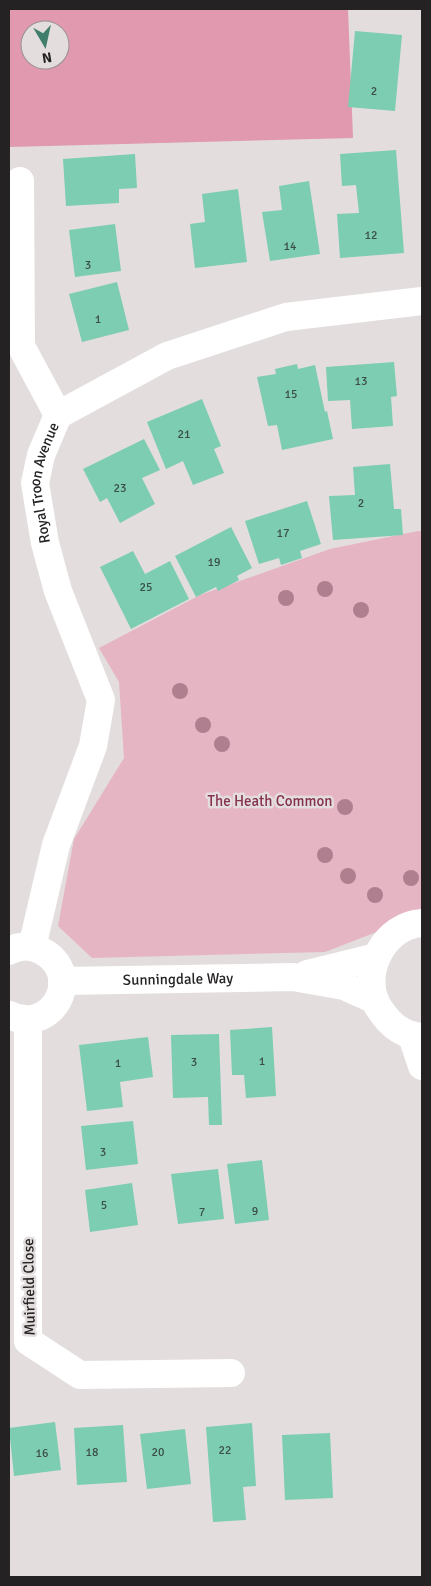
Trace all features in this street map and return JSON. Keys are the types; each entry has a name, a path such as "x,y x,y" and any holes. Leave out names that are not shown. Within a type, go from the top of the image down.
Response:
{"street":[{"path":"20,181 22,346 58,415"},
{"name":"Royal Troon Avenue","path":"21,949 56,844 93,746 101,700 58,591 45,543 35,483 41,455 58,415 167,356 286,317 422,301"},
{"path":"422,922 403,928 387,940 376,957 371,980 375,1000 380,1011 394,1026 417,1036 422,1066"},
{"path":"18,1018 41,1016 51,1010 58,1001 62,991 62,981 57,963 49,955 21,949"},
{"name":"Sunningdale Way","path":"293,978 376,957"},
{"name":"Sunningdale Way","path":"62,981 293,978 344,986 375,1000"},
{"name":"Muirfield Close","path":"18,1018 28,1341 80,1375 231,1373"}],"green space":[{"name":"The Heath Common","path":"422,531 422,908 374,933 325,952 92,958 58,926 74,839 124,758 119,682 99,648 200,595 330,549"}],"shaded area":[{"path":"9,9 348,9 353,138 9,147"}],"building":[{"path":"355,31 402,35 395,111 348,107"},
{"path":"396,150 404,253 340,258 337,214 359,213 356,185 342,186 340,154"},
{"path":"135,154 137,188 119,189 119,203 66,206 63,159"},
{"path":"309,181 320,254 270,261 262,212 282,210 279,186"},
{"path":"238,189 247,262 195,268 190,224 205,222 202,194"},
{"path":"115,224 121,271 75,277 69,230"},
{"path":"117,282 129,330 82,342 69,294"},
{"path":"394,362 397,396 391,397 393,426 352,429 350,400 328,401 326,367"},
{"path":"297,364 298,369 315,365 333,439 282,450 277,425 268,426 257,377 276,374 275,369"},
{"path":"202,399 221,446 214,449 224,473 193,485 183,461 166,469 147,422"},
{"path":"144,439 160,470 142,478 155,504 120,523 107,498 100,502 83,469"},
{"path":"390,464 394,509 401,509 403,535 333,540 329,496 355,495 353,467"},
{"path":"307,501 321,544 300,551 302,558 281,565 279,558 259,564 245,521"},
{"path":"231,527 252,568 237,576 239,580 218,591 216,587 196,597 175,556"},
{"path":"133,551 145,574 170,561 189,599 131,629 100,567"},
{"path":"272,1027 276,1096 246,1098 244,1075 232,1075 230,1030"},
{"path":"219,1034 222,1125 209,1125 208,1097 173,1098 171,1035"},
{"path":"148,1037 153,1077 120,1082 123,1107 87,1111 79,1045"},
{"path":"133,1121 138,1164 86,1170 81,1126"},
{"path":"262,1160 269,1220 235,1224 227,1164"},
{"path":"218,1169 224,1219 178,1224 171,1174"},
{"path":"132,1183 138,1225 90,1232 85,1190"},
{"path":"55,1422 61,1470 14,1476 9,1428"},
{"path":"252,1423 256,1486 243,1487 246,1520 213,1522 206,1427"},
{"path":"123,1425 127,1482 77,1485 74,1428"},
{"path":"185,1429 191,1484 147,1489 140,1434"},
{"path":"330,1433 333,1498 285,1500 282,1435"}]}
